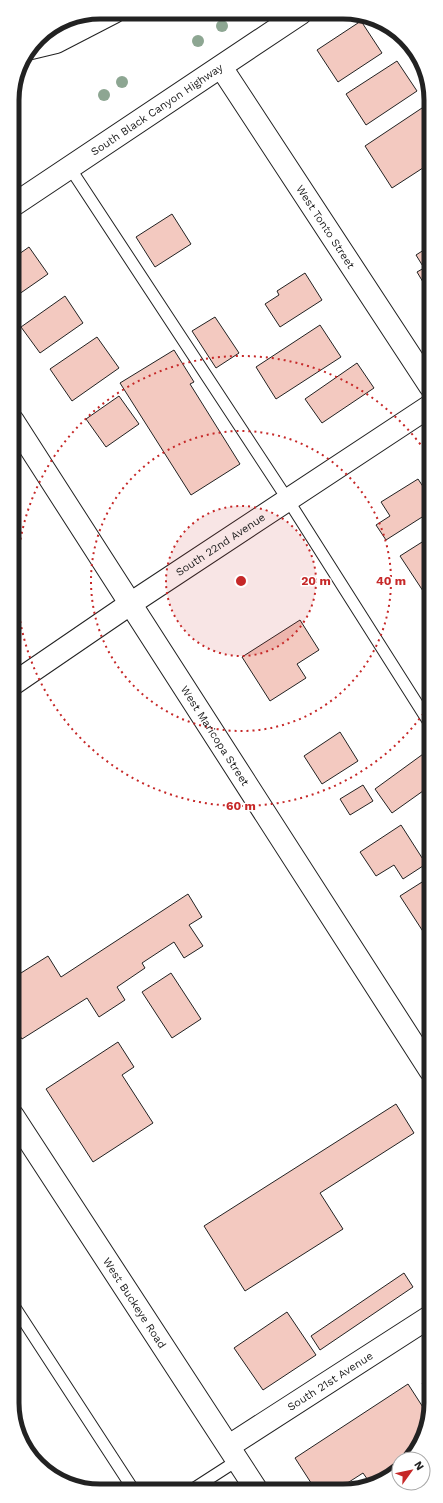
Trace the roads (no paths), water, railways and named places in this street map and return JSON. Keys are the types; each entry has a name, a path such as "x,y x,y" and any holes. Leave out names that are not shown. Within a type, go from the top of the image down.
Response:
{"main road":[{"path":"40,46 56,42 100,19"},
{"name":"South Black Canyon Highway","path":"19,201 292,19"},
{"name":"West Tonto Street","path":"221,67 424,377"},
{"name":"South 22nd Avenue","path":"19,680 130,604 424,410"},
{"name":"West Maricopa Street","path":"19,432 424,1061"},
{"name":"West Buckeye Road","path":"19,1125 253,1484"},
{"name":"South 21st Avenue","path":"234,1454 424,1321"}],"lane":[{"path":"70,168 288,500 424,715"},
{"path":"19,1314 130,1484"},
{"path":"199,1484 234,1454"}]}
